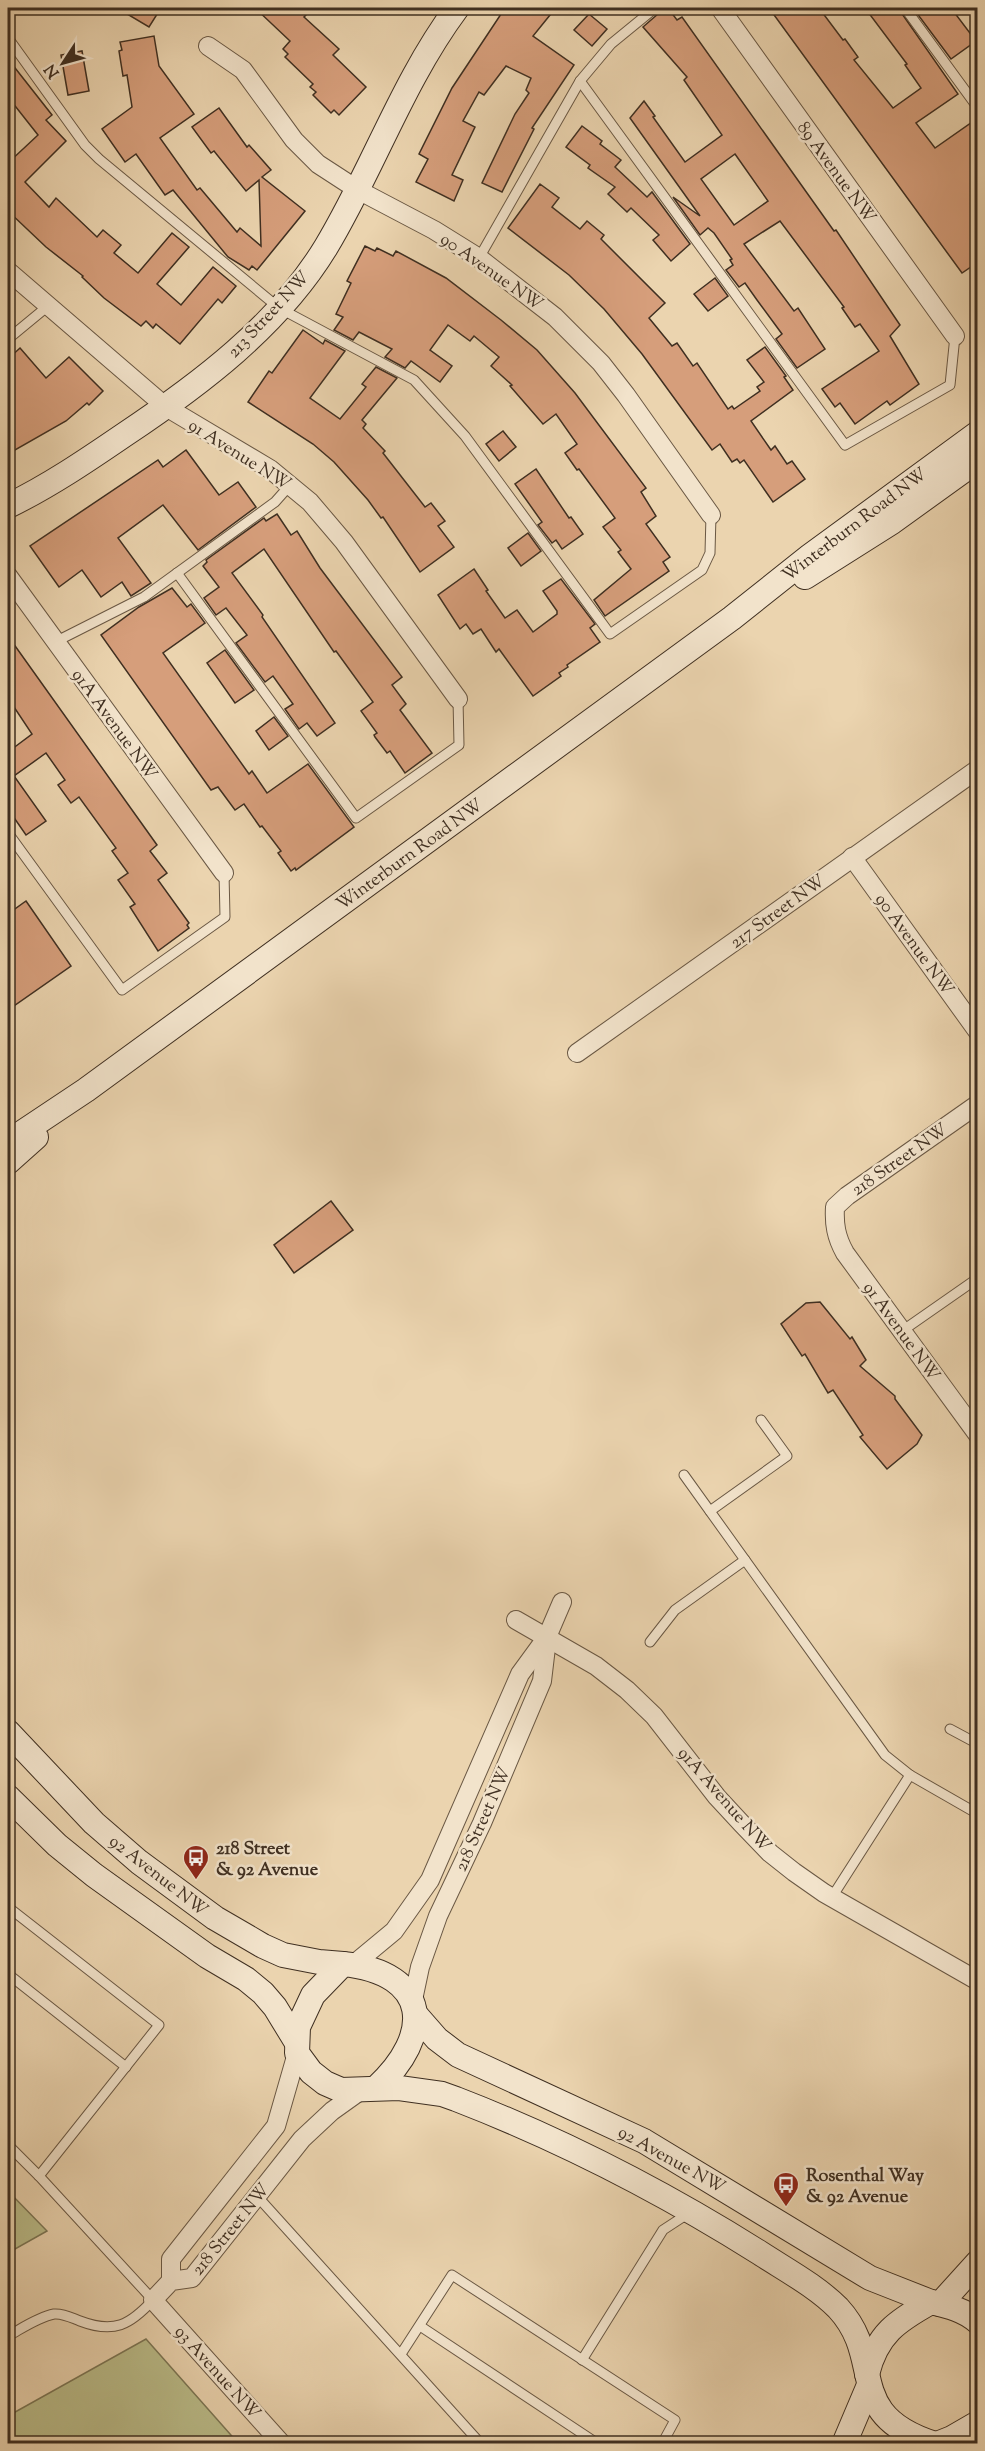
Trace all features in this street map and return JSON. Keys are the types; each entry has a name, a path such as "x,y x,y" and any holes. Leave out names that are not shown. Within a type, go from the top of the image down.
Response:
{"main road":[{"name":"213 Street NW","path":"8,506 68,474 166,407 216,369 279,308 325,249 358,190 405,90 435,37 457,8"},
{"name":"Winterburn Road NW","path":"8,1142 86,1090 732,618 810,556 978,433"},
{"name":"Winterburn Road NW","path":"732,618 818,569 892,522 978,460"},
{"name":"Winterburn Road NW","path":"8,1162 86,1090"},
{"name":"92 Avenue NW","path":"8,1732 94,1824 139,1862 215,1918 254,1942 283,1955 348,1965 386,1974 401,1986 437,2039 458,2055 644,2141 870,2278 971,2316 978,2322"},
{"name":"92 Avenue NW","path":"8,1797 57,1845 94,1875 263,1993 275,2007 311,2072 325,2084 341,2090 399,2088 442,2094 497,2114 567,2146 692,2211 807,2284 836,2306 848,2321 855,2335 875,2403 886,2418 903,2430 927,2443 952,2438 978,2423"},
{"path":"297,2048 298,2027 313,1995 348,1965"},
{"path":"368,2090 393,2072 405,2055 412,2041 415,2007"},
{"path":"844,2444 868,2379 872,2355 883,2336 912,2313 936,2303 978,2262"}],"street":[{"name":"89 Avenue NW","path":"720,8 955,336"},
{"name":"90 Avenue NW","path":"208,46 243,70 294,140 318,164 358,190 434,230 480,258 555,317 601,363 711,515"},
{"name":"91 Avenue NW","path":"8,271 166,407 291,484 322,514 344,542 458,699"},
{"name":"91A Avenue NW","path":"8,576 224,873"},
{"name":"217 Street NW","path":"577,1053 978,769"},
{"name":"90 Avenue NW","path":"852,857 978,1032"},
{"name":"218 Street NW","path":"834,1223 835,1207 847,1197 978,1104"},
{"name":"91 Avenue NW","path":"834,1223 838,1240 845,1253 978,1436"},
{"name":"218 Street NW","path":"348,1965 394,1931 430,1880 520,1674 547,1637 562,1602"},
{"name":"91A Avenue NW","path":"516,1620 596,1666 627,1690 654,1716 717,1797 763,1846 794,1872 832,1898 978,1981"},
{"name":"218 Street NW","path":"415,2007 420,1967 438,1916 482,1823 542,1681 547,1637"},
{"name":"218 Street NW","path":"171,2281 171,2259 276,2126 297,2048"},
{"name":"218 Street NW","path":"153,2300 171,2281 192,2278 315,2125 368,2090"},
{"name":"93 Avenue NW","path":"153,2300 282,2444"}],"lane":[{"path":"480,258 580,81 611,44 656,8"},
{"path":"905,8 978,108"},
{"path":"8,38 85,144 99,159 279,308 414,380 465,436 610,634 702,570 710,553 711,515"},
{"path":"580,81 845,444 950,385 955,336"},
{"path":"8,339 48,306"},
{"path":"56,642 144,597 275,502 291,484"},
{"path":"177,573 356,818 459,745 458,699"},
{"path":"8,833 122,990 225,917 224,873"},
{"path":"902,1332 978,1278"},
{"path":"710,1511 787,1456 761,1419"},
{"path":"684,1475 885,1755 910,1775 978,1814"},
{"path":"650,1642 675,1610 745,1560"},
{"path":"950,1729 978,1744"},
{"path":"832,1898 910,1775"},
{"path":"8,1906 159,2025 39,2176"},
{"path":"8,1974 126,2067"},
{"path":"8,2145 153,2300 138,2316 116,2327 94,2326 55,2314 8,2336"},
{"path":"257,2196 482,2444"},
{"path":"582,2360 663,2230 692,2211"},
{"path":"401,2354 452,2275 675,2420 662,2444"},
{"path":"420,2325 598,2444"}],"green space":[{"path":"8,2191 47,2231 8,2253"},
{"path":"146,2339 238,2443 8,2443 8,2416"}],"building":[{"path":"117,8 161,8 149,27"},
{"path":"255,8 313,8 304,17 339,49 333,55 366,87 339,115 334,110 331,113 313,95 316,92 310,87 313,84 285,57 288,54 283,49 290,41"},
{"path":"505,8 542,8 550,15 533,36 574,65 532,128 534,129 502,192 482,183 515,114 529,93 526,90 531,78 506,66 484,95 479,92 463,121 475,127 452,175 463,180 454,201 416,182 428,159 419,154 452,88"},
{"path":"662,8 668,8 677,20 682,17 834,231 836,230 900,325 890,336 919,384 890,405 887,401 855,424 840,403 835,407 822,389 879,351 860,324 855,327 842,308 844,307 780,221 744,244 794,311 798,308 825,349 797,368 776,339 782,334 745,283 739,287 726,270 733,265 730,260 732,259 714,233 708,228 700,235 673,197 700,216 630,118 644,101 685,162 722,135 684,80 687,77 643,27","holes":["735,154 768,201 734,225 701,179"]},
{"path":"769,8 819,8 858,57 854,60 893,108 921,88 905,65 907,64 865,8 898,8 958,94 916,123 935,148 978,118 978,262 962,273"},
{"path":"913,8 951,8 976,41 951,59"},
{"path":"589,14 607,29 592,46 574,30"},
{"path":"154,36 159,66 194,114 160,138 197,190 200,188 237,232 240,228 261,246 259,180 246,191 214,151 211,153 192,127 219,108 247,147 249,145 271,170 262,177 305,211 257,270 252,266 249,270 228,257 173,190 165,195 136,154 125,162 102,129 132,107 127,75 123,76 120,42"},
{"path":"82,51 89,91 68,95 61,55"},
{"path":"8,59 52,115 46,120 66,141 25,182 49,207 56,198 97,237 103,230 121,245 114,253 138,273 172,233 189,247 157,284 181,305 213,267 236,286 222,303 218,299 180,344 156,324 153,328 146,321 141,326 104,298 83,276 46,247 8,211 8,163 38,135 8,97"},
{"path":"582,126 602,141 600,144 621,160 615,167 647,197 652,192 690,244 671,261 653,240 659,235 631,208 627,212 608,194 615,187 588,168 590,165 566,147"},
{"path":"540,184 559,198 552,207 580,229 587,221 604,235 601,239 665,303 649,318 672,346 677,343 693,366 697,363 728,409 732,406 734,409 760,391 757,387 764,382 747,360 765,347 793,390 751,421 771,450 775,446 787,464 792,461 805,479 773,502 744,460 740,463 737,459 732,462 720,444 712,450 642,354 604,309 569,275 508,228"},
{"path":"365,246 375,251 377,248 393,256 396,251 446,278 537,350 575,393 646,488 641,492 656,516 646,524 670,557 663,562 669,571 605,616 594,600 631,569 618,552 621,550 603,527 615,518 565,453 577,444 556,414 543,424 510,386 512,385 491,366 499,357 474,336 470,341 448,325 430,350 452,366 440,382 411,361 405,368 385,357 392,349 359,332 353,340 334,330 343,317 336,314 351,283 347,281"},
{"path":"715,278 728,296 708,311 694,294"},
{"path":"303,330 323,344 325,340 345,351 310,398 340,419 366,387 362,384 376,367 397,378 362,420 366,424 363,428 385,451 383,453 425,507 431,503 445,521 438,526 454,547 420,572 383,517 381,518 334,462 313,444 248,402 269,371 272,373"},
{"path":"20,348 46,378 69,357 103,391 89,405 87,403 66,421 8,454 8,359"},
{"path":"503,431 516,447 499,461 486,444"},
{"path":"186,450 219,495 238,482 256,507 198,550 163,505 118,538 151,583 131,596 122,582 101,597 82,570 59,587 30,546 158,460 163,467"},
{"path":"536,469 569,518 571,517 583,534 562,549 556,540 552,543 538,525 542,522 515,484"},
{"path":"277,514 291,535 297,531 320,568 402,677 392,685 406,704 400,710 432,753 405,773 390,751 387,753 375,737 377,733 361,711 373,702 336,651 334,652 264,549 232,573 335,723 317,736 307,723 299,729 285,709 293,704 273,676 265,682 236,643 247,635 226,608 216,615 204,598 219,587 203,566 206,560 264,518 266,521"},
{"path":"528,533 541,551 521,566 508,548"},
{"path":"474,569 505,618 517,610 533,632 557,614 543,591 561,579 595,624 590,628 600,642 567,665 568,667 559,673 561,676 533,696 499,649 496,652 481,629 473,634 466,624 460,629 438,595"},
{"path":"172,588 187,607 191,604 205,623 163,653 249,774 252,771 267,793 308,764 354,827 296,870 295,868 291,871 278,853 281,851 244,804 235,810 218,787 211,790 101,635 139,607"},
{"path":"8,636 157,845 150,851 167,873 158,880 189,923 187,925 189,928 158,951 130,907 135,904 118,880 128,873 112,851 116,848 79,797 71,803 58,785 65,780 46,753 14,776 46,821 26,835 8,809 8,752 32,734 8,698"},
{"path":"225,650 254,690 235,703 207,663"},
{"path":"274,717 288,736 269,750 256,731"},
{"path":"26,901 71,966 8,1010 8,914"},
{"path":"331,1201 353,1230 294,1273 274,1245"},
{"path":"820,1302 850,1339 852,1337 866,1360 860,1366 895,1396 922,1435 917,1444 887,1469 860,1437 863,1435 833,1390 828,1393 805,1354 802,1356 781,1324 806,1303"}],"place":[{"name":"218 Street & 92 Avenue","path":"196,1881"},
{"name":"Rosenthal Way & 92 Avenue","path":"786,2208"}]}
